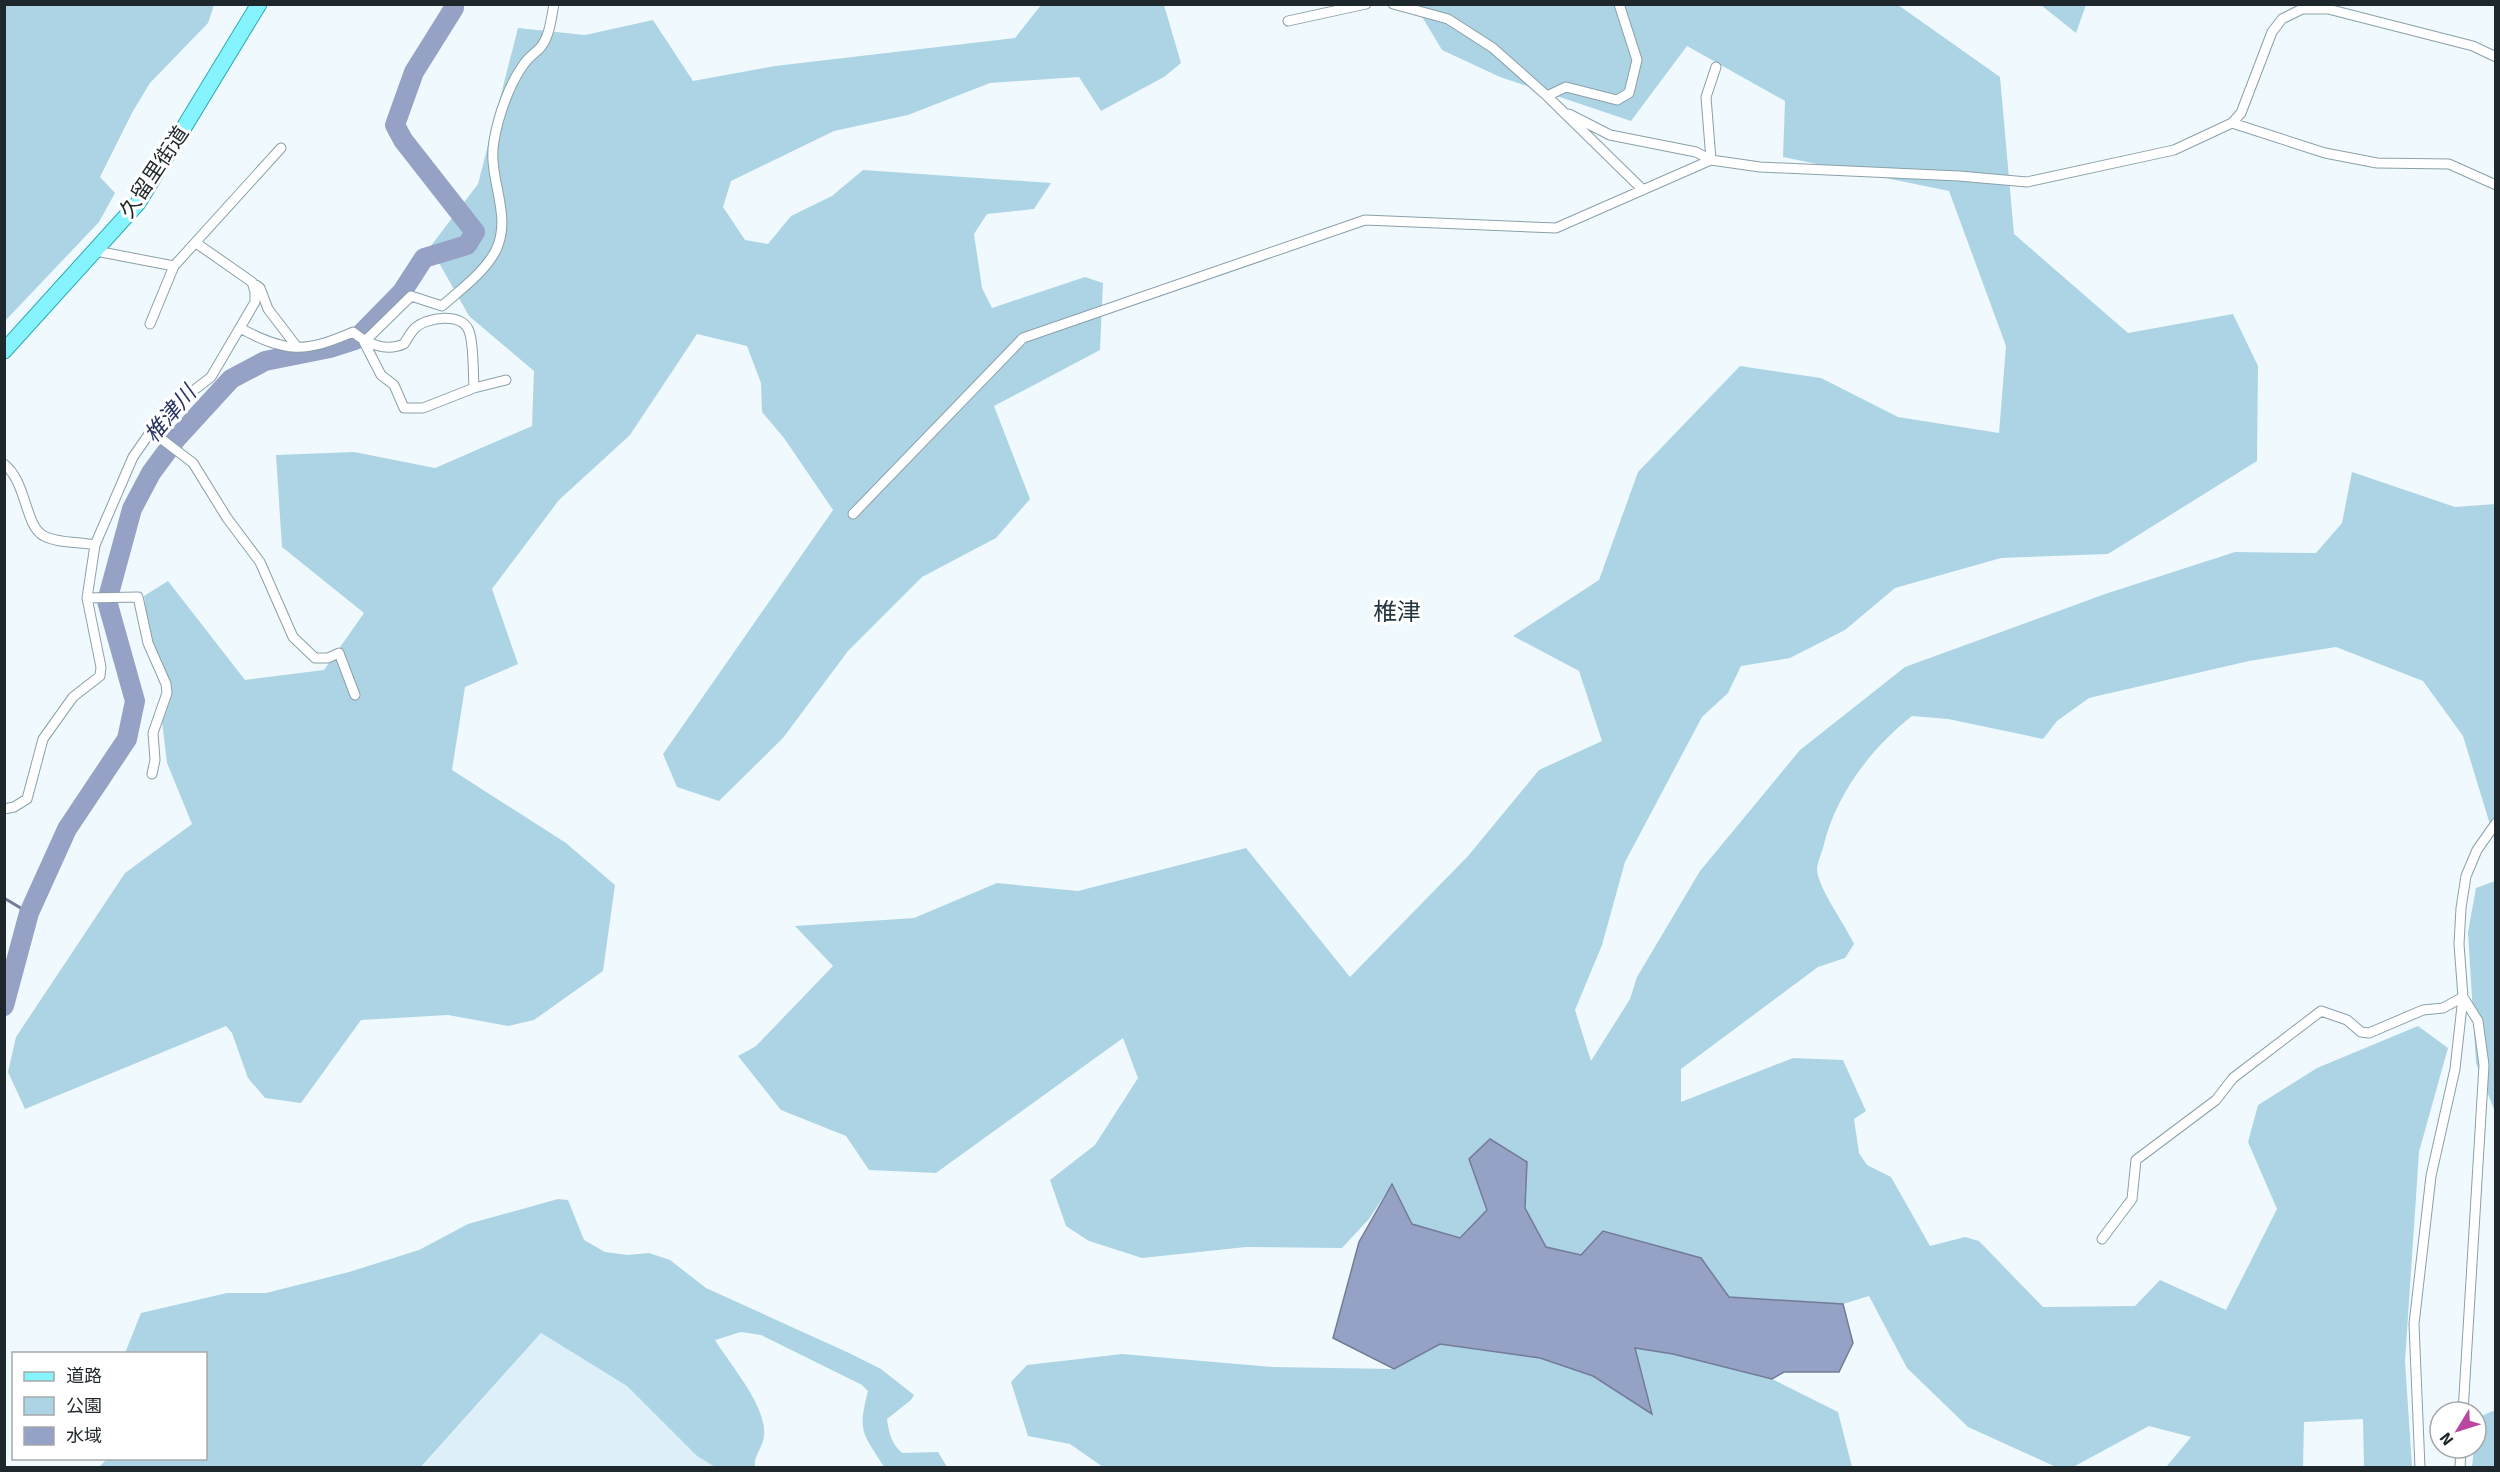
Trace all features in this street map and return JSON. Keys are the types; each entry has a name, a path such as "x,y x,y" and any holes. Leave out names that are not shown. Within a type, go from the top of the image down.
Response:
{"main road":[{"name":"久留里街道","path":"4,351 138,203 259,4"}],"street":[{"path":"364,342 411,296 442,306 483,268 496,249 501,216 500,196 491,166 494,141 506,101 523,64 542,46 554,4"},
{"path":"1288,21 1365,4"},
{"path":"1393,4 1448,19 1493,48 1547,96 1643,190"},
{"path":"1547,96 1566,87 1617,100 1629,93 1637,60 1619,4"},
{"path":"1560,110 1605,133 1696,152 1711,159 1760,167 1959,176 2026,182 2174,150 2232,123 2241,113 2272,32 2282,19 2302,9 2328,9 2473,46 2496,57"},
{"path":"1711,159 1706,97 1716,67"},
{"path":"2232,123 2325,153 2377,163 2450,164 2496,185"},
{"path":"1594,142 1605,133"},
{"path":"150,324 174,266 281,148"},
{"path":"853,514 1023,338 1365,220 1556,228 1711,159"},
{"path":"196,243 260,288 268,309 297,347"},
{"path":"96,251 174,266"},
{"path":"4,809 14,807 27,799 43,739 73,697 100,676 101,667 87,598 95,545 133,457 163,414 211,377 255,302 252,282"},
{"path":"364,342 387,348 396,347 404,344 415,328 427,321 452,318 463,322 470,331 474,388"},
{"path":"240,328 266,342 284,348 328,343 353,332 364,342 381,375 394,385 404,408 423,408 474,388 506,380"},
{"path":"151,431 193,463 227,518 260,562 293,637 315,658 328,658 339,653 356,694"},
{"path":"4,464 22,486 29,518 39,533 46,538 95,545"},
{"path":"87,598 138,597 148,643 166,684 167,693 153,733 155,760 152,774"},
{"path":"2420,1467 2414,1324 2430,1176 2455,1069 2463,998 2459,944 2466,876 2477,850 2496,823"},
{"path":"2102,1239 2132,1199 2136,1160 2216,1100 2233,1078 2321,1011 2347,1020 2361,1032 2369,1033 2422,1010 2443,1008 2463,998"},
{"path":"2463,998 2478,1022 2484,1065 2464,1400"}],"shaded area":[{"path":"541,1333 627,1386 697,1456 715,1467 421,1468"}],"green space":[{"path":"5,4 214,5 208,23 150,83 133,111 100,177 115,193 99,222 5,321"},
{"path":"1041,5 1164,5 1181,63 1164,77 1101,111 1079,77 990,83 908,115 834,131 731,181 723,207 745,240 768,244 791,216 832,196 863,170 1051,183 1034,209 987,214 974,234 982,288 992,308 1085,277 1103,283 1100,350 994,406 1030,499 996,538 922,577 848,651 783,738 719,801 677,787 663,754 833,510 784,438 762,412 761,383 747,346 697,334 630,435 559,500 492,589 518,664 465,687 452,770 566,843 615,885 603,971 534,1020 508,1026 448,1015 361,1020 301,1103 265,1098 248,1078 232,1033 226,1026 25,1109 8,1072 16,1037 125,873 192,824 167,763 162,722 172,695 163,664 149,637 144,596 168,581 245,680 324,670 364,613 282,547 276,455 354,452 435,468 532,426 534,371 469,316 430,247 478,184 518,28 585,35 653,20 693,81 775,66 1015,38"},
{"path":"1415,5 1898,5 2000,77 2014,234 2128,333 2233,314 2258,366 2257,461 2108,554 2001,558 1895,588 1845,630 1790,658 1741,666 1728,693 1702,717 1625,862 1602,945 1575,1010 1591,1061 1630,999 1637,977 1700,871 1800,750 1905,667 2105,594 2235,552 2316,553 2342,523 2352,472 2455,507 2495,504 2495,841 2463,736 2423,681 2336,647 2249,661 2089,698 2057,721 2043,739 1948,719 1912,716 1882,743 1845,792 1836,810 1818,862 1817,870 1822,887 1854,944 1845,958 1818,967 1681,1069 1681,1102 1793,1058 1843,1060 1866,1111 1854,1119 1859,1153 1867,1165 1891,1177 1930,1246 1965,1237 1979,1241 2043,1307 2135,1306 2160,1280 2226,1310 2277,1209 2248,1142 2258,1105 2317,1068 2418,1026 2448,1048 2419,1152 2405,1361 2412,1467 2364,1467 2363,1419 2304,1422 2303,1467 2166,1467 2191,1437 2149,1426 2073,1467 2056,1467 1968,1427 1907,1368 1869,1296 1843,1304 1729,1297 1701,1258 1581,1255 1546,1247 1525,1208 1527,1162 1469,1159 1487,1210 1460,1238 1412,1224 1392,1184 1369,1219 1342,1248 1246,1247 1142,1258 1089,1241 1066,1226 1050,1180 1095,1145 1138,1078 1123,1038 936,1173 869,1170 846,1136 781,1110 738,1056 756,1046 833,966 795,926 914,918 997,883 1078,891 1246,848 1350,977 1468,856 1539,770 1602,741 1579,671 1513,636 1599,580 1638,472 1740,366 1821,378 1898,417 1999,433 2006,346 1949,191 1783,157 1785,101 1687,46 1631,121 1500,77 1442,50"},
{"path":"2041,5 2086,5 2076,33"},
{"path":"2495,881 2495,1112 2476,1063 2468,932 2476,888"},
{"path":"558,1199 568,1200 584,1240 605,1252 628,1255 649,1253 670,1260 706,1288 881,1369 914,1395 887,1419 895,1445 902,1453 938,1452 947,1467 884,1467 864,1432 863,1416 868,1391 862,1385 761,1335 741,1332 715,1340 747,1386 760,1412 764,1436 755,1459 755,1467 715,1467 697,1456 627,1386 541,1333 421,1467 99,1467 106,1460 207,1460 207,1352 125,1352 141,1313 227,1293 266,1293 349,1272 419,1250 468,1224"},
{"path":"1440,1344 1540,1358 1593,1376 1651,1413 1634,1348 1673,1354 1772,1379 1838,1412 1852,1467 1103,1467 1070,1444 1028,1436 1011,1382 1027,1365 1122,1354 1273,1367 1394,1369"},
{"path":"2495,1410 2495,1467 2472,1467 2473,1460 2488,1460 2488,1413"}],"water":[{"path":"1490,1139 1527,1162 1525,1208 1546,1247 1581,1255 1603,1231 1701,1258 1729,1297 1843,1304 1853,1343 1839,1372 1784,1372 1772,1379 1673,1354 1635,1348 1652,1414 1593,1376 1540,1358 1440,1344 1394,1369 1333,1338 1359,1242 1392,1184 1412,1224 1460,1238 1487,1210 1469,1159"}],"waterway":[{"name":"椎津川","path":"4,1006 29,913 67,829 127,739 135,701 107,601 132,509 151,473 176,439 231,379 265,361 330,348 355,340 402,292 424,258 467,245 475,232 403,140 395,125 414,72 454,8 453,4"},
{"path":"4,898 29,913"}],"district":[{"name":"椎津","path":"1397,612"}]}
